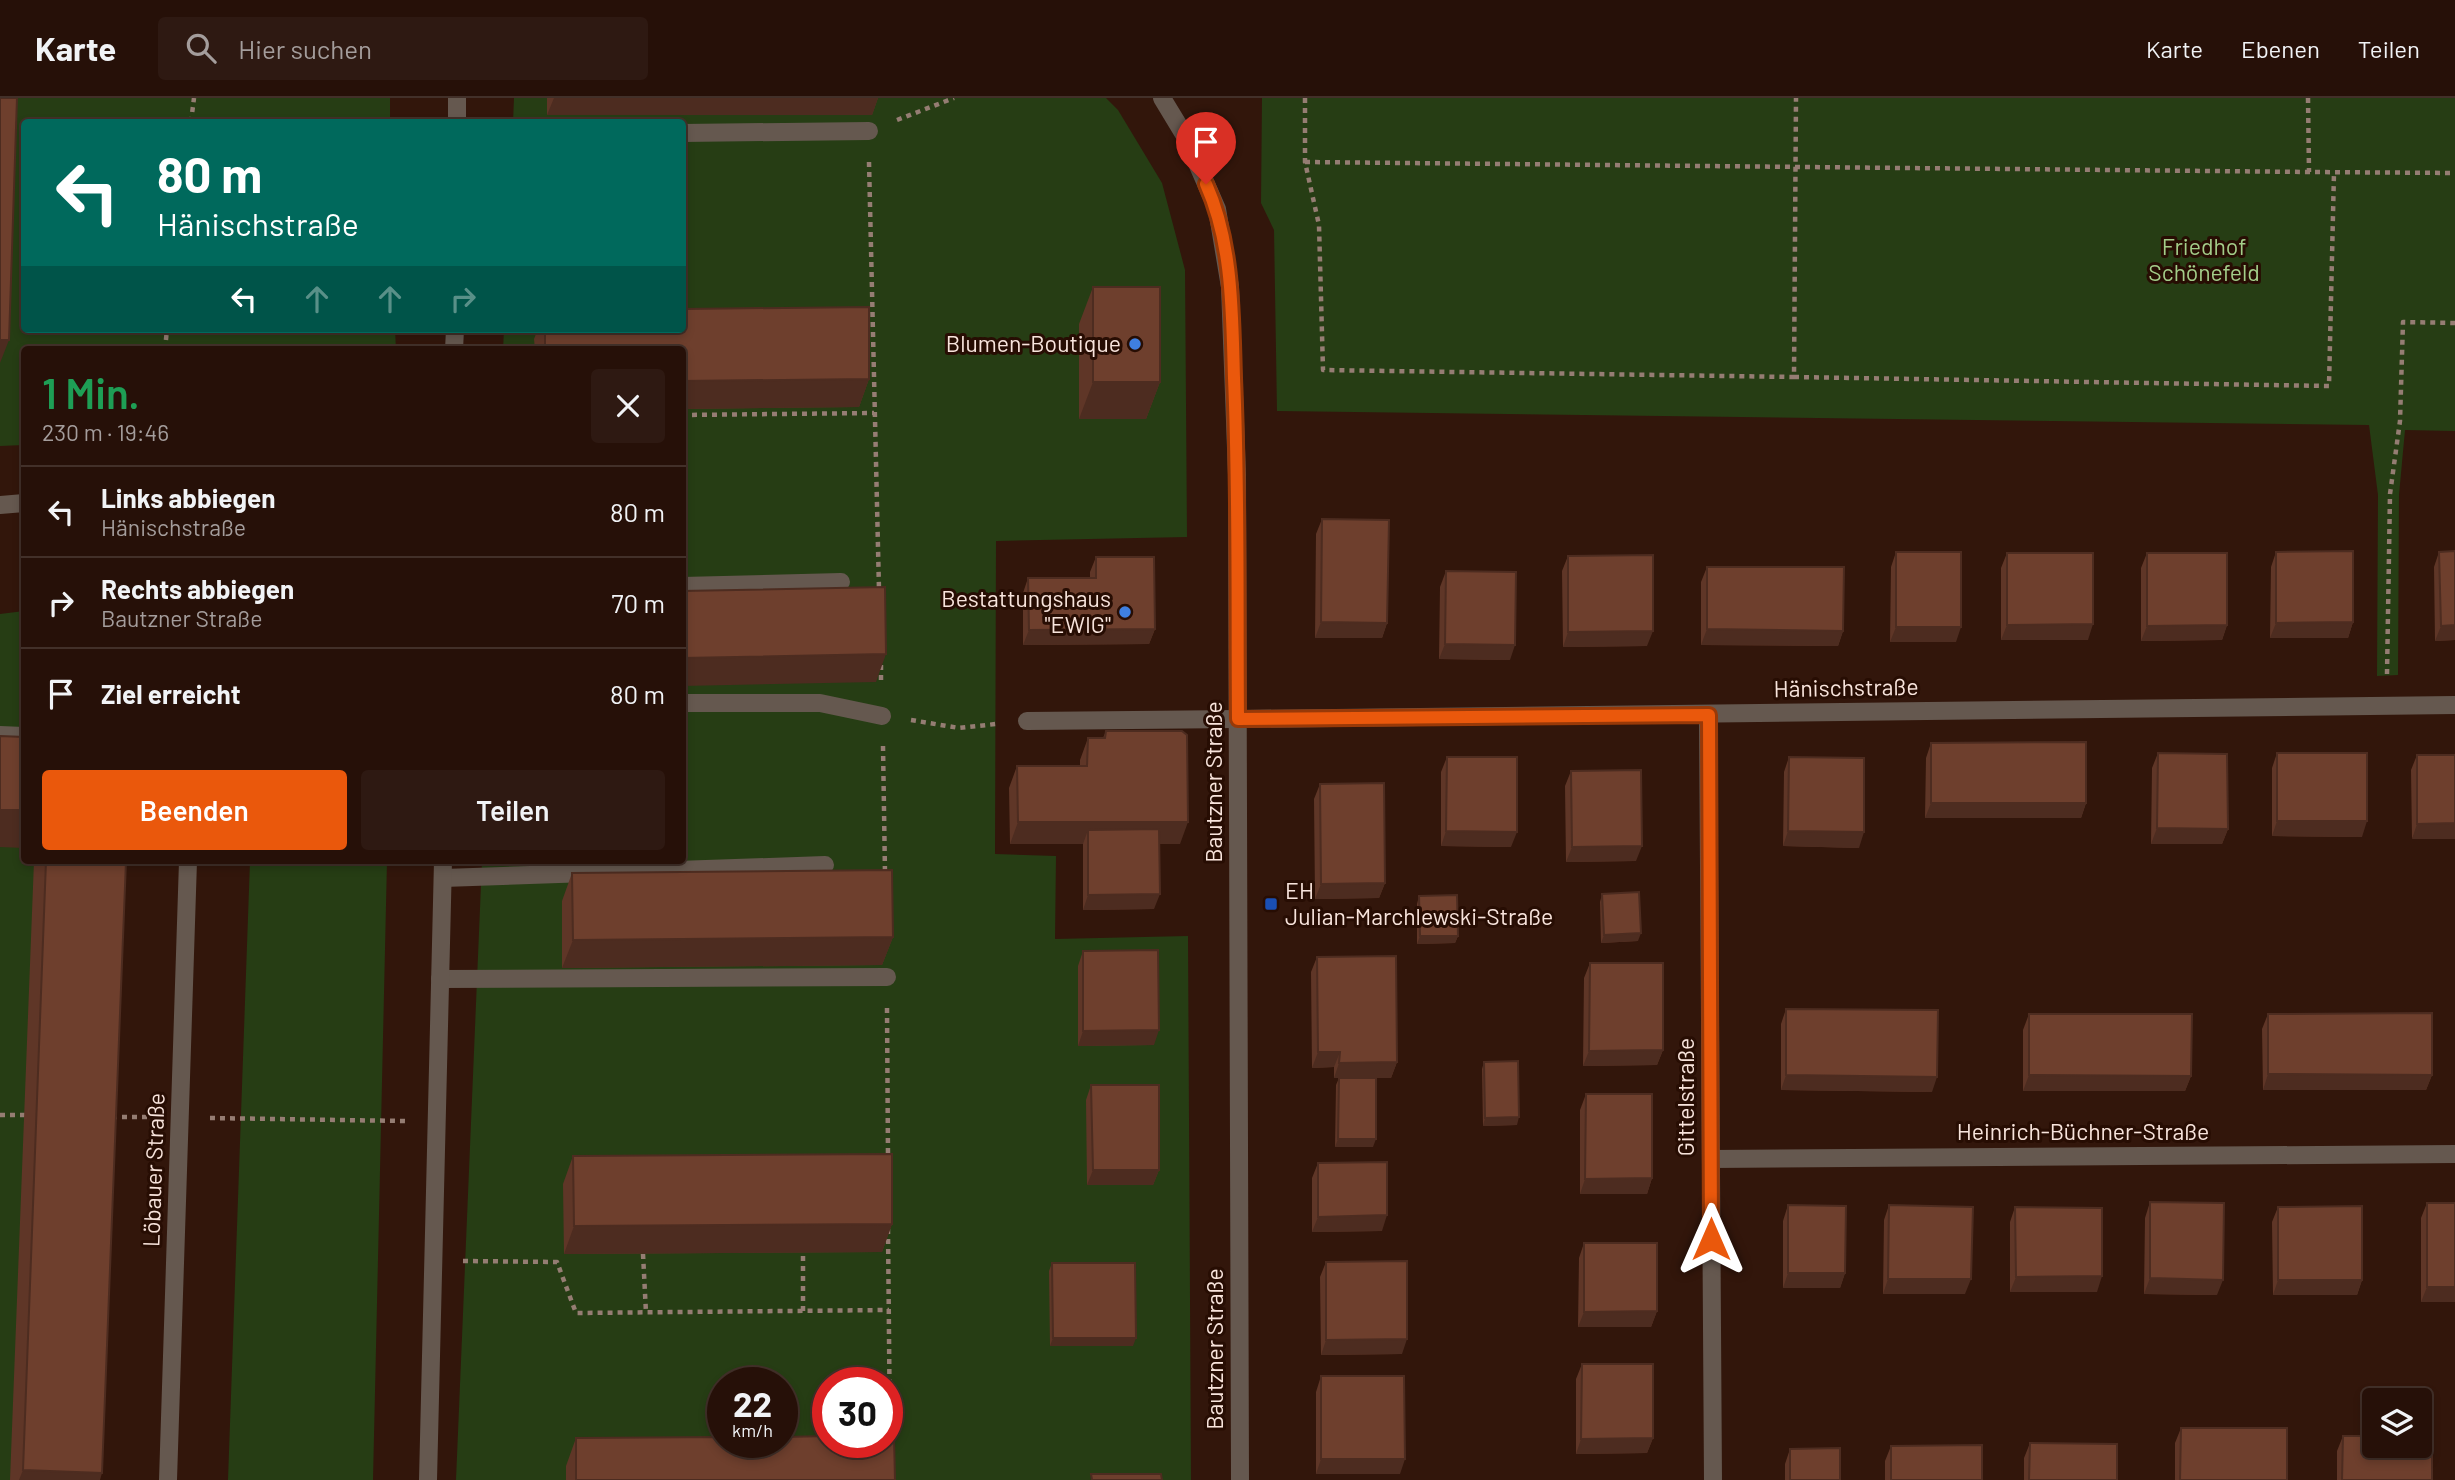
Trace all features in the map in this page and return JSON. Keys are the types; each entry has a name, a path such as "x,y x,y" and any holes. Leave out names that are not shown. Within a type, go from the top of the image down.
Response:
{"street":[{"path":"457,98 457,119"},
{"name":"Bautzner Straße","path":"1162,98 1185,136 1217,209 1230,287 1236,417 1240,1480"},
{"path":"686,133 869,131"},
{"path":"0,505 21,503"},
{"path":"686,586 841,582"},
{"path":"686,703 820,703 882,716"},
{"name":"Hänischstraße","path":"1027,721 2455,705"},
{"name":"Gittelstraße","path":"1709,715 1713,1480"},
{"path":"0,735 21,736"},
{"name":"Löbauer Straße","path":"168,1480 188,864"},
{"path":"428,1480 443,869 825,865"},
{"path":"440,979 887,978"},
{"name":"Heinrich-Büchner-Straße","path":"1711,1158 2455,1154"}],"path":[{"path":"191,119 194,98"},
{"path":"879,592 869,131 954,98"},
{"path":"1305,98 1305,162 1320,225 1322,370 2329,386 2334,172"},
{"path":"1794,377 1796,98"},
{"path":"2308,98 2309,172"},
{"path":"1305,162 2455,173"},
{"path":"2388,706 2390,494 2400,421 2403,322 2455,323"},
{"path":"686,415 776,411 874,413"},
{"path":"881,661 885,881"},
{"path":"882,716 959,728 1027,721"},
{"path":"887,978 888,1158"},
{"path":"0,1115 24,1115"},
{"path":"104,1117 437,1122"},
{"path":"888,1227 890,1367"},
{"path":"803,1253 803,1311"},
{"path":"643,1254 646,1313"},
{"path":"434,1261 557,1262 576,1313 889,1310"}],"green space":[{"path":"0,98 390,98 390,119 21,119 21,333 395,333 396,346 21,346 21,445 0,446"},
{"path":"514,98 1106,98 1118,110 1162,183 1185,270 1187,537 996,541 995,854 1056,856 1055,939 1188,936 1191,1480 456,1480 482,864 686,864 686,346 503,346 504,333 686,333 686,119 513,119"},
{"name":"Friedhof Schönefeld","path":"1262,98 2455,98 2455,431 2405,430 2399,495 2398,675 2377,676 2378,495 2369,425 1277,411 1274,230 1261,203"},
{"path":"21,611 21,864 71,864 52,1480 0,1480 0,614"},
{"path":"250,864 387,864 373,1480 228,1480"}],"building":[{"path":"0,98 17,98 9,340 0,340"},
{"path":"1093,287 1160,287 1160,382 1093,382"},
{"path":"869,307 869,379 686,381 686,346 545,346 545,333 686,333 686,309"},
{"path":"1322,519 1389,520 1387,623 1321,622"},
{"path":"2353,551 2353,622 2276,623 2276,552"},
{"path":"2455,551 2455,625 2441,626 2439,552"},
{"path":"1896,552 1961,552 1961,627 1896,627"},
{"path":"2007,553 2093,553 2093,624 2007,625"},
{"path":"2147,553 2227,553 2227,625 2147,626"},
{"path":"1653,555 1653,631 1568,632 1568,556"},
{"path":"1096,557 1154,557 1155,629 1029,630 1028,578 1096,578"},
{"path":"1707,567 1844,567 1843,631 1707,629"},
{"path":"1446,571 1516,572 1515,645 1445,644"},
{"path":"885,587 886,654 686,658 686,591"},
{"path":"1106,731 1182,731 1187,735 1188,822 1018,822 1017,766 1087,766 1088,738 1105,738"},
{"path":"0,736 21,737 21,810 0,810"},
{"path":"2086,742 2086,803 1931,803 1931,743"},
{"path":"2158,753 2227,754 2228,829 2157,828"},
{"path":"2277,753 2367,753 2367,821 2277,821"},
{"path":"2417,755 2455,755 2455,823 2417,824"},
{"path":"1447,757 1517,757 1517,832 1446,831"},
{"path":"1789,757 1864,758 1864,832 1788,831"},
{"path":"1641,770 1642,846 1572,847 1571,771"},
{"path":"1384,783 1385,883 1321,884 1320,784"},
{"path":"1159,829 1160,894 1088,895 1088,830"},
{"path":"46,864 126,864 102,1473 23,1470"},
{"path":"892,870 893,937 573,940 572,873"},
{"path":"1639,892 1641,933 1604,935 1602,894"},
{"path":"1457,895 1458,936 1420,936 1419,896"},
{"path":"1158,950 1159,1030 1083,1031 1083,951"},
{"path":"1396,956 1397,1062 1339,1063 1340,1052 1318,1052 1317,957"},
{"path":"1590,963 1663,963 1663,1050 1589,1051"},
{"path":"1786,1009 1938,1010 1937,1077 1786,1075"},
{"path":"2432,1013 2432,1075 2268,1074 2268,1014"},
{"path":"2029,1014 2192,1014 2191,1076 2029,1075"},
{"path":"1518,1061 1519,1117 1485,1118 1484,1062"},
{"path":"1339,1078 1376,1078 1376,1139 1338,1139"},
{"path":"1091,1085 1159,1085 1159,1170 1093,1170"},
{"path":"1586,1094 1652,1094 1652,1178 1585,1179"},
{"path":"892,1154 892,1224 574,1226 573,1156"},
{"path":"1387,1162 1387,1215 1318,1217 1318,1163"},
{"path":"2150,1202 2224,1203 2223,1280 2150,1278"},
{"path":"2427,1203 2455,1203 2455,1287 2427,1287"},
{"path":"1788,1205 1846,1206 1845,1273 1788,1273"},
{"path":"1889,1205 1973,1207 1971,1279 1888,1279"},
{"path":"2362,1206 2362,1280 2278,1280 2278,1207"},
{"path":"2015,1207 2102,1208 2102,1276 2016,1277"},
{"path":"1584,1243 1657,1243 1657,1311 1584,1312"},
{"path":"1407,1261 1407,1339 1326,1340 1326,1262"},
{"path":"1052,1263 1135,1263 1136,1338 1053,1338"},
{"path":"1582,1364 1653,1364 1653,1438 1581,1439"},
{"path":"1321,1376 1404,1376 1405,1459 1321,1459"},
{"path":"2181,1428 2287,1428 2287,1480 2180,1480"},
{"path":"812,1436 812,1458 894,1458 895,1480 576,1480 576,1438 707,1437 707,1458 798,1458 798,1437"},
{"path":"2343,1436 2362,1436 2362,1458 2432,1458 2432,1480 2342,1480"},
{"path":"2030,1443 2117,1444 2117,1480 2029,1480"},
{"path":"1982,1445 1982,1480 1891,1480 1891,1446"},
{"path":"1840,1448 1840,1480 1790,1480 1790,1449"},
{"path":"1091,1474 1161,1474 1162,1480 1092,1480"}],"place":[{"name":"Blumen-Boutique","path":"1135,344"},
{"name":"Bestattungshaus \"EWIG\"","path":"1125,612"},
{"name":"EH Julian-Marchlewski-Straße","path":"1271,904"}],"route":[{"path":"1206,184 1217,209 1230,287 1236,417 1238,719 1709,715 1711,1239"}]}
